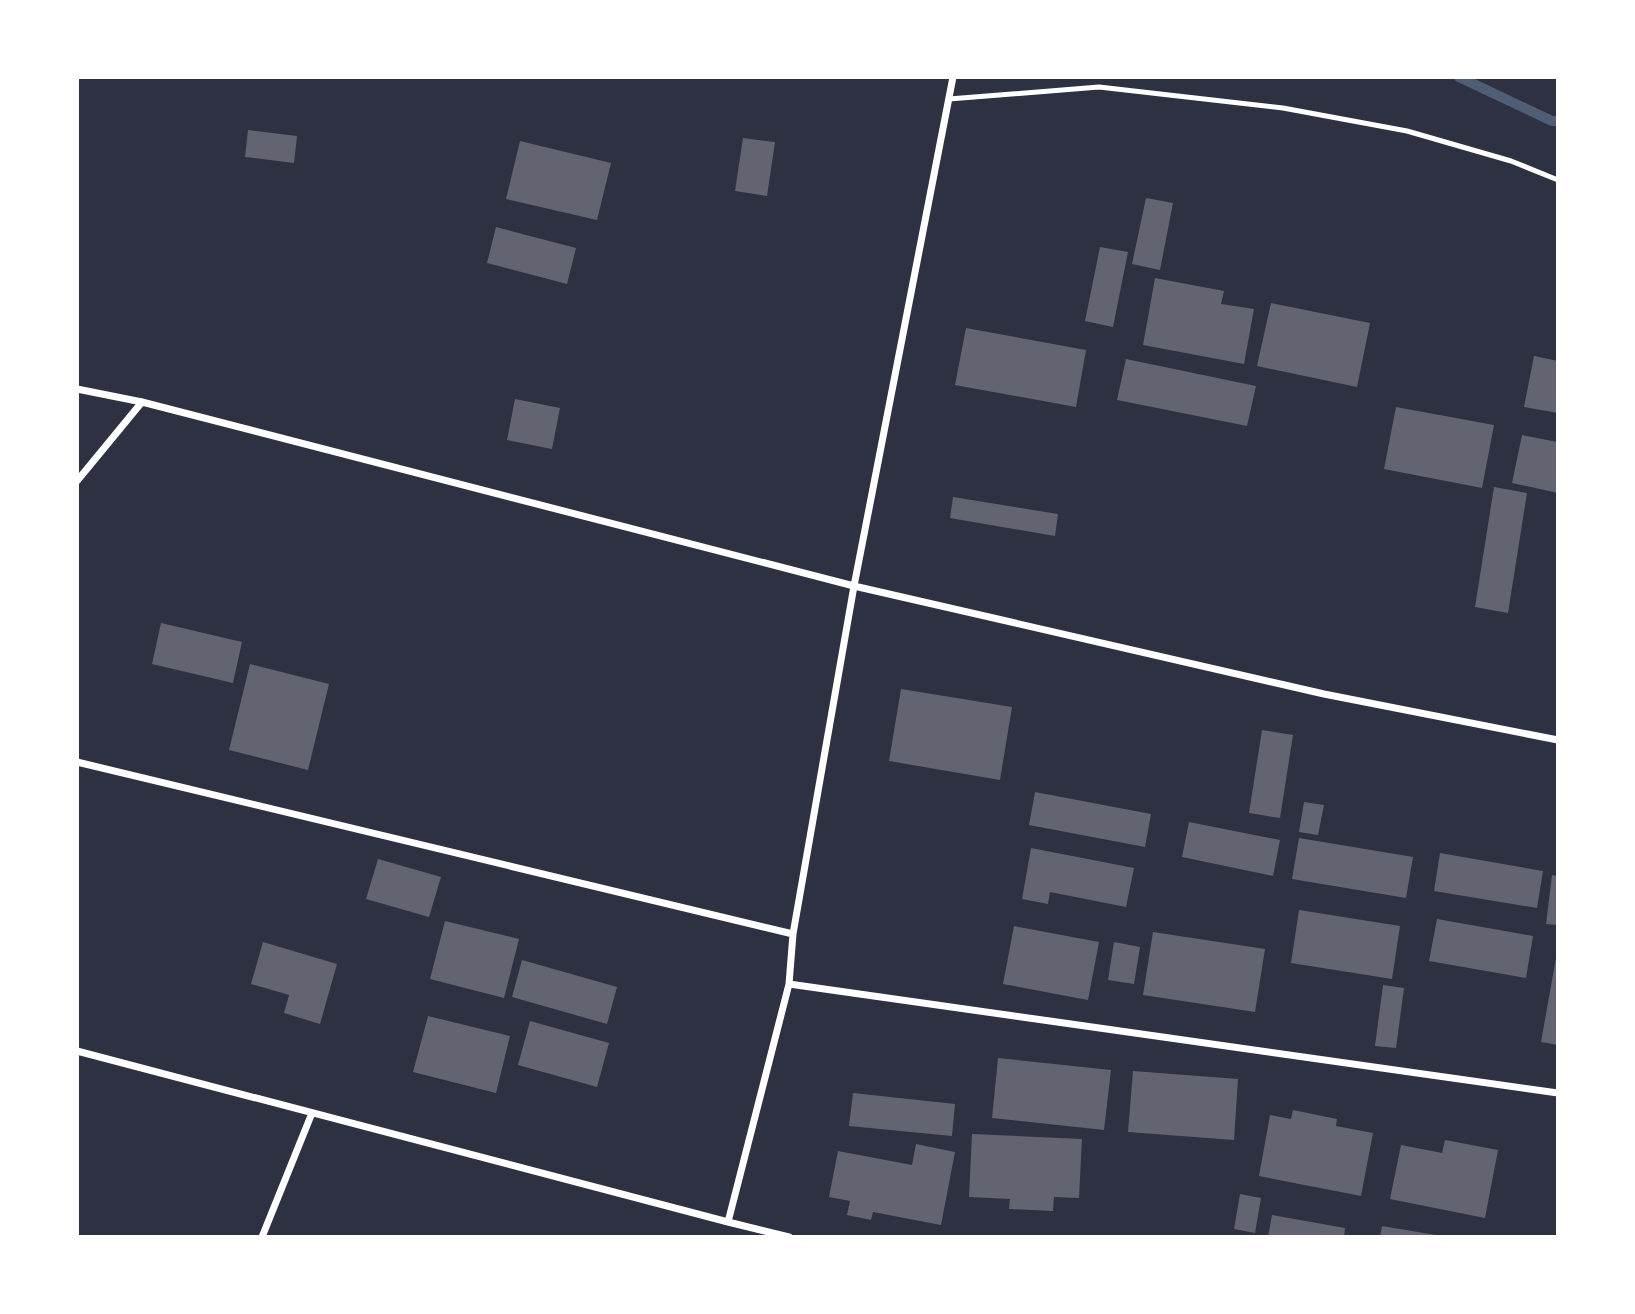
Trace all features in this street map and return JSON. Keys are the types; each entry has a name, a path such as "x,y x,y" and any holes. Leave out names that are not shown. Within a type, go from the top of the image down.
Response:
{"street":[{"path":"728,1222 789,984 793,934 854,586 953,77"},
{"path":"77,389 142,402 854,586 1324,694 1558,740"},
{"path":"77,481 142,402"},
{"path":"77,762 793,934"},
{"path":"789,984 1558,1093"},
{"path":"77,1051 789,1237"},
{"path":"262,1237 312,1113"}],"lane":[{"path":"949,99 1099,87 1283,108 1407,131 1511,161 1558,180"}],"building":[{"path":"248,130 297,136 294,163 245,157"},
{"path":"743,138 775,142 767,196 735,191"},
{"path":"520,141 611,163 597,220 506,199"},
{"path":"1146,198 1173,203 1160,270 1132,264"},
{"path":"496,227 576,248 567,284 487,263"},
{"path":"1100,247 1128,252 1113,327 1085,321"},
{"path":"1155,278 1224,291 1221,304 1254,309 1244,364 1143,345"},
{"path":"1271,303 1370,323 1357,387 1257,366"},
{"path":"966,328 1086,350 1076,407 955,385"},
{"path":"1534,356 1558,361 1558,413 1524,407"},
{"path":"1126,359 1256,386 1247,426 1117,400"},
{"path":"515,399 560,408 552,449 507,440"},
{"path":"1396,407 1494,425 1482,488 1384,469"},
{"path":"1522,435 1558,442 1558,493 1512,483"},
{"path":"1494,487 1527,493 1508,613 1475,607"},
{"path":"953,497 1058,514 1055,536 950,518"},
{"path":"161,623 242,642 233,683 152,664"},
{"path":"250,664 329,684 308,770 229,750"},
{"path":"901,689 1012,707 1000,780 889,761"},
{"path":"1262,730 1293,735 1280,818 1249,813"},
{"path":"1035,792 1151,814 1145,847 1029,825"},
{"path":"1304,802 1324,805 1318,835 1299,832"},
{"path":"1189,822 1280,840 1273,876 1182,857"},
{"path":"1299,838 1413,857 1406,898 1292,879"},
{"path":"1031,848 1134,868 1126,907 1050,892 1048,904 1022,899"},
{"path":"1440,853 1543,871 1537,908 1434,891"},
{"path":"378,859 441,877 429,917 366,899"},
{"path":"1552,875 1558,876 1558,925 1546,924"},
{"path":"1299,910 1400,926 1392,979 1291,963"},
{"path":"1437,919 1533,936 1526,978 1429,961"},
{"path":"445,921 519,939 504,998 430,979"},
{"path":"1014,926 1099,942 1088,1000 1003,984"},
{"path":"1153,932 1265,949 1255,1012 1143,995"},
{"path":"263,942 337,964 320,1024 284,1013 289,995 251,984"},
{"path":"1114,942 1140,947 1134,984 1108,980"},
{"path":"1558,953 1558,1045 1541,1042"},
{"path":"522,960 617,987 607,1024 512,997"},
{"path":"1383,985 1404,988 1396,1048 1375,1046"},
{"path":"428,1016 510,1036 496,1093 413,1072"},
{"path":"530,1021 609,1043 597,1087 518,1065"},
{"path":"998,1058 1111,1070 1104,1130 992,1118"},
{"path":"1133,1071 1238,1079 1234,1140 1128,1132"},
{"path":"853,1093 955,1104 952,1136 849,1126"},
{"path":"1293,1110 1337,1119 1336,1126 1373,1133 1361,1196 1259,1176 1270,1115 1291,1119"},
{"path":"972,1134 1082,1139 1079,1198 1054,1197 1053,1211 1009,1209 1010,1199 969,1197"},
{"path":"1445,1140 1498,1150 1485,1218 1390,1199 1401,1145 1442,1153"},
{"path":"916,1144 955,1152 941,1225 873,1212 871,1220 847,1215 850,1201 829,1197 838,1151 912,1165"},
{"path":"1240,1194 1261,1198 1255,1233 1234,1229"},
{"path":"1272,1215 1345,1228 1344,1237 1268,1237"},
{"path":"1382,1226 1442,1236 1442,1237 1380,1237"}],"waterway":[{"path":"1459,77 1552,121 1558,121"}]}
